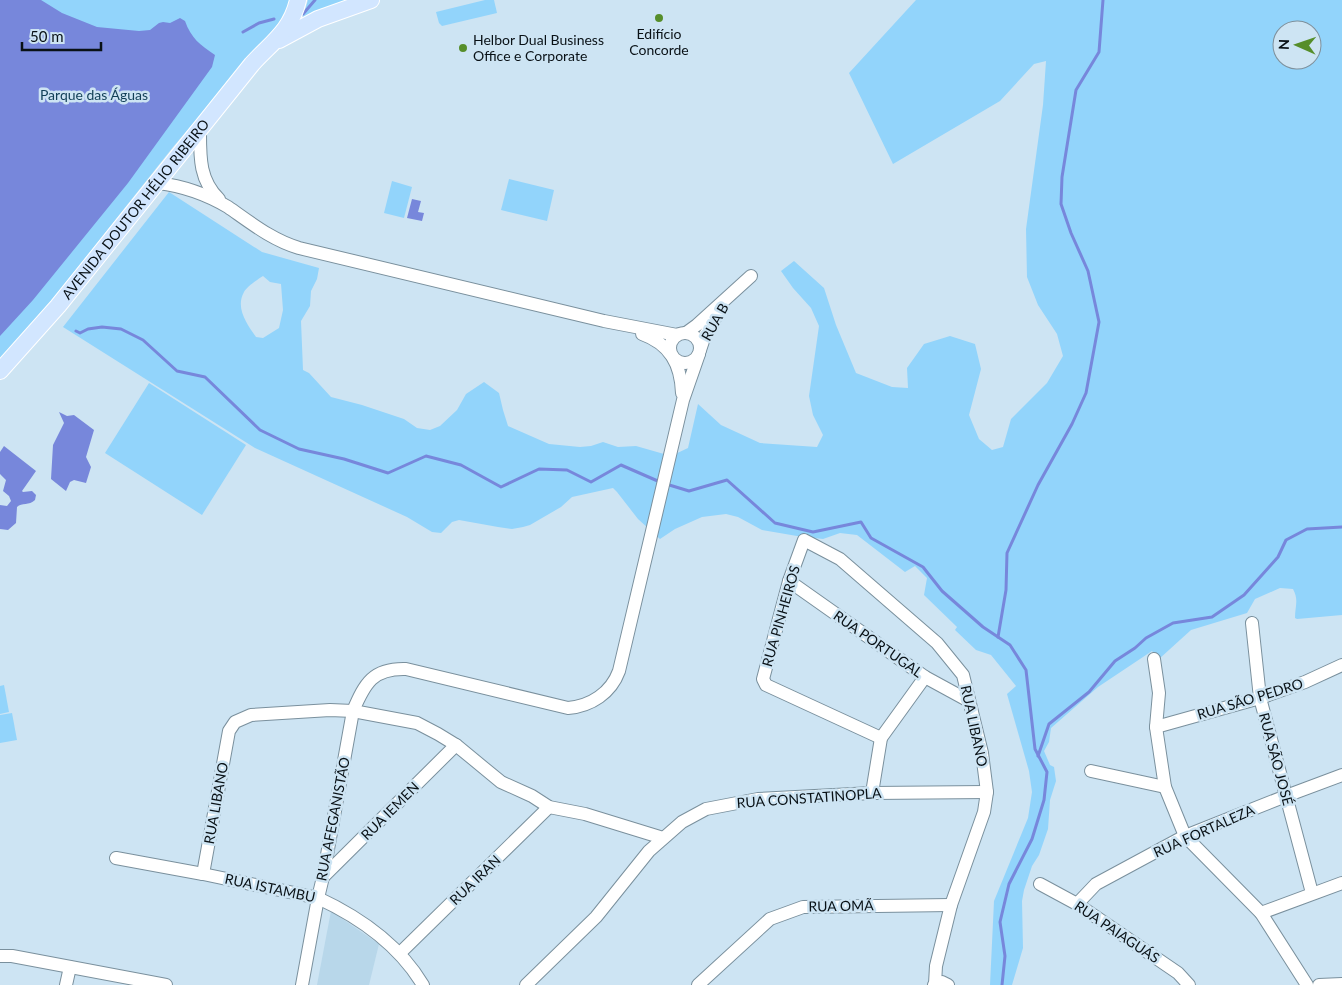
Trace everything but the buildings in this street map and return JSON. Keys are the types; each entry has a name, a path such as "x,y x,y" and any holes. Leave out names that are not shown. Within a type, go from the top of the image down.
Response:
{"main road":[{"name":"AVENIDA DOUTOR HÉLIO RIBEIRO","path":"0,371 58,306 252,64 284,30 294,15 298,0"},
{"name":"AVENIDA DOUTOR HÉLIO RIBEIRO","path":"269,46 318,19 371,0"}],"street":[{"path":"200,130 201,165 204,176 210,189 226,206"},
{"path":"158,183 174,185 200,193 226,206 276,240 299,248 604,321 695,336 698,340 699,352 696,359 687,363 677,361 662,345 647,336 604,321"},
{"name":"RUA B","path":"681,334 697,325 751,276"},
{"name":"RUA B","path":"683,400 706,335 731,294"},
{"path":"681,334 673,338 670,348 680,372 683,400"},
{"name":"RUA AFEGANISTÃO","path":"302,985 318,898 324,877 353,711 359,697 373,676 392,668 406,669 568,708 587,704 598,698 612,684 619,671 683,400"},
{"name":"RUA LIBANO","path":"804,540 840,559 937,643 963,675 982,753 987,792 984,812 951,906 941,950 943,984"},
{"name":"RUA PINHEIROS","path":"804,540 789,581 763,679 766,685 881,738"},
{"name":"RUA PORTUGAL","path":"789,581 925,677 970,701"},
{"name":"RUA SÃO JOSÉ","path":"1252,623 1260,698 1312,892"},
{"path":"1154,659 1159,693 1156,727 1165,788 1185,836 1261,913 1307,985"},
{"name":"RUA SÃO PEDRO","path":"1156,727 1260,698 1305,682 1342,665"},
{"path":"872,793 881,738 925,677"},
{"name":"RUA LIBANO","path":"203,874 229,732 235,722 251,715 330,710 353,711"},
{"path":"353,711 417,723 456,745 501,782 532,796 549,807 585,814 663,838"},
{"name":"RUA IEMEN","path":"324,877 456,745"},
{"path":"1091,770 1165,788"},
{"name":"RUA FORTALEZA","path":"1077,904 1096,884 1185,836 1342,775"},
{"name":"RUA CONSTATINOPLA","path":"526,985 587,928 649,851 682,822 706,809 758,799 872,793 987,792"},
{"name":"RUA IRAN","path":"400,953 549,807"},
{"name":"RUA ISTAMBU","path":"116,858 318,898 333,905 369,928 400,953 423,985"},
{"path":"1261,913 1312,892 1342,883"},
{"name":"RUA PAIAGUÁS","path":"1040,884 1077,904 1178,973 1189,985"},
{"name":"RUA OMÃ","path":"698,985 770,918 803,906 951,906"},
{"path":"0,956 12,956 166,985"},
{"path":"66,985 70,967"},
{"path":"1319,985 1342,984"}],"shaded area":[{"path":"331,911 379,944 369,985 317,985"}],"green space":[{"name":"Parque das Águas","path":"0,0 294,0 289,11 173,147 55,296 0,360"},
{"path":"308,0 351,0 301,23"},
{"path":"485,0 494,0 497,13 442,26 439,23 436,12"},
{"path":"916,0 1342,0 1342,615 1297,619 1295,618 1296,600 1293,589 1280,588 1255,599 1247,613 1191,630 1159,659 1152,651 1098,687 1051,728 1049,742 1044,751 1050,765 1054,767 1056,781 1050,800 1048,829 1024,890 1022,901 1023,948 1012,985 990,985 994,901 1028,818 1032,792 1029,771 1007,694 1016,686 991,655 976,650 955,630 957,627 924,595 927,578 915,566 905,572 857,535 840,533 823,539 797,536 762,530 738,517 726,514 702,517 675,529 660,539 638,519 613,488 572,497 561,507 523,527 512,529 459,520 452,522 441,533 432,532 407,517 255,448 63,327 169,192 262,252 319,268 317,279 311,291 310,306 301,321 303,370 309,373 331,397 404,419 417,428 430,430 440,426 457,410 466,394 484,382 499,393 508,426 549,444 580,447 603,442 618,447 636,446 671,456 688,448 698,404 721,425 760,443 817,447 823,435 813,415 809,396 819,326 811,308 781,271 794,261 824,288 836,325 856,373 892,387 908,388 907,368 924,344 950,336 975,344 981,369 969,415 979,439 992,450 1003,447 1011,419 1047,383 1063,356 1057,334 1038,305 1027,277 1026,229 1043,105 1046,61 1034,64 1000,101 893,164 849,73","holes":["263,276 270,282 281,284 283,310 279,328 263,338 256,337 243,316 241,310 242,298 245,290"]},
{"path":"509,179 554,190 547,221 501,210"},
{"path":"392,181 412,187 404,218 384,213"},
{"path":"149,383 246,445 202,515 105,453"},
{"path":"4,685 9,712 0,714 0,686"},
{"path":"12,713 17,740 0,743 0,715"}],"water":[{"name":"Parque das Águas","path":"0,0 41,0 62,13 97,27 139,31 150,30 159,23 170,23 180,18 185,21 197,41 215,55 212,67 128,183 33,300 0,336"},
{"path":"412,199 421,201 418,212 424,213 422,221 407,218"},
{"path":"59,412 67,416 74,415 94,430 86,457 91,467 86,483 74,480 70,482 66,491 51,479 53,445 64,423"},
{"path":"4,446 36,471 22,491 32,491 36,495 35,500 17,507 16,523 8,530 0,529 0,505 7,506 11,501 9,496 3,491 6,480 0,474 0,452"}],"waterway":[{"path":"303,14 315,0"},
{"path":"998,637 1006,590 1007,553 1038,485 1072,424 1086,393 1099,322 1088,271 1071,233 1061,204 1062,177 1076,90 1099,52 1103,0"},
{"path":"243,32 259,23 274,19"},
{"path":"76,331 80,333 88,329 102,327 121,329 143,340 177,371 205,377 260,430 299,449 344,459 388,473 426,456 461,465 501,487 539,469 567,470 591,482 621,465 660,482"},
{"path":"666,484 689,491 727,480 775,523 813,532 861,522 871,538 923,567 942,591 983,627 1010,645 1026,670 1035,749 1047,772 1044,800 1032,839 1009,884 1000,922 1005,956 1002,985"},
{"path":"1038,756 1049,724 1089,692 1115,661 1146,638 1173,623 1212,617 1244,595 1278,557 1286,540 1307,529 1342,527"}],"place":[{"name":"Edifício Concorde","path":"659,18"},
{"name":"Helbor Dual Business Office e Corporate","path":"463,48"}]}
